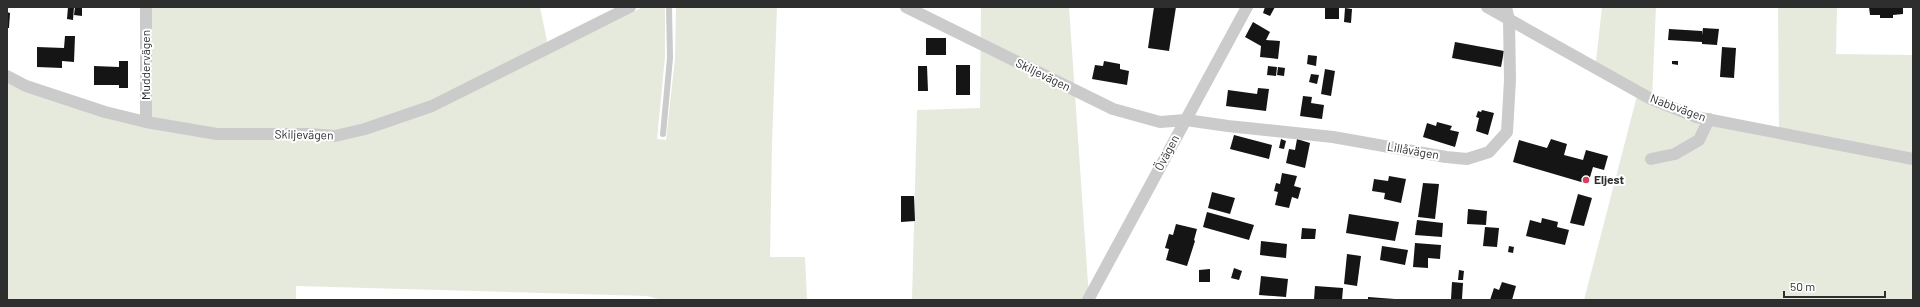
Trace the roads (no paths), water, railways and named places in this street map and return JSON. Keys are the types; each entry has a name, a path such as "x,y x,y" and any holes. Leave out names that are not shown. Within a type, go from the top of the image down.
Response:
{"street":[{"name":"Muddervägen","path":"146,7 146,122"},
{"name":"Skiljevägen","path":"7,76 26,86 105,112 146,122 217,134 309,134 335,136 365,129 432,106 630,7"},
{"name":"Skiljevägen","path":"906,7 1113,109 1160,122 1186,120"},
{"name":"Övägen","path":"1088,300 1247,7"},
{"name":"Nabbvägen","path":"1487,7 1652,99 1696,117 1913,159"},
{"name":"Lillåvägen","path":"1186,120 1333,137 1446,157 1467,159 1489,152 1507,132 1510,80 1509,20 1506,7"},
{"path":"1650,159 1675,154 1700,140 1709,119"}],"lane":[{"path":"663,134 670,58 669,7"}],"place":[{"name":"Eljest","path":"1586,180"}]}
